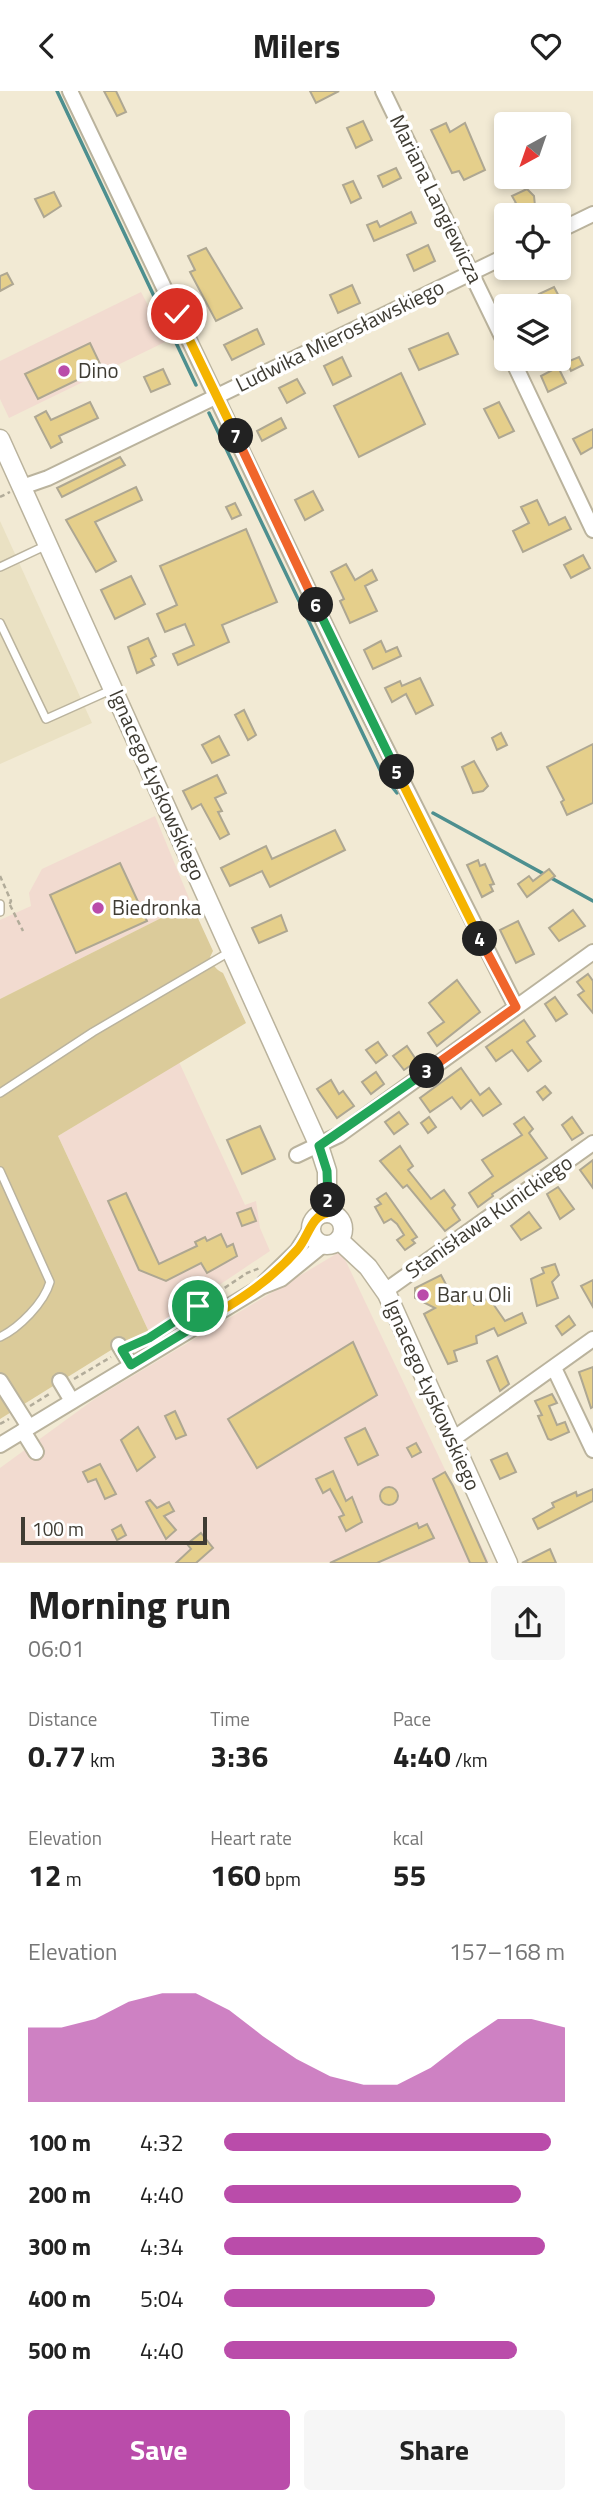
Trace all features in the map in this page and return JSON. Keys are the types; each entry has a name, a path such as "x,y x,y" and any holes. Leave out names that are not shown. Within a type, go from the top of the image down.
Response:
{"street":[{"path":"70,91 349,675 516,1007"},
{"name":"Mariana Langiewicza","path":"383,91 494,319"},
{"path":"571,225 593,214"},
{"name":"Ludwika Mierosławskiego","path":"22,487 48,478 494,262"},
{"path":"518,371 593,530"},
{"name":"Ignacego Łyskowskiego","path":"0,439 319,1146 334,1209"},
{"path":"297,1155 319,1146 593,952"},
{"name":"Stanisława Kunickiego","path":"385,1291 593,1143"},
{"path":"0,1445 261,1287 281,1279 339,1241 342,1224 334,1209 317,1216 297,1251 261,1287"},
{"name":"Ignacego Łyskowskiego","path":"311,1229 315,1239 339,1241 368,1266 385,1291 508,1563"},
{"path":"453,1439 593,1339"},
{"path":"121,1347 131,1365"},
{"path":"554,1368 593,1450"},
{"path":"0,1381 20,1412 36,1452"},
{"path":"61,1383 72,1401"}],"lane":[{"path":"0,568 48,544"},
{"path":"0,623 46,719 113,689"},
{"path":"0,904 0,912"},
{"path":"0,1093 93,1032 232,951"},
{"path":"0,1171 50,1282 42,1298 12,1331 0,1336"}],"path":[{"path":"0,876 23,931"},
{"path":"334,1209 339,1241"},
{"path":"0,1424 61,1383 121,1347 149,1338 247,1273 268,1263"}],"shaded area":[{"path":"141,292 167,341 9,418 0,399 0,361"},
{"path":"0,521 92,723 0,764"},
{"path":"155,816 191,903 0,999 0,920 31,906 29,893 42,869"},
{"path":"191,903 213,951 210,957 212,962 223,973 246,1023 58,1136 149,1332 124,1342 0,1419 0,999"},
{"path":"179,1062 245,1205 256,1201 260,1228 270,1251 149,1332 58,1136"},
{"path":"341,1251 489,1562 0,1562 0,1468 96,1398"}],"building":[{"path":"104,91 116,91 126,112 117,116"},
{"path":"310,91 339,91 316,103"},
{"path":"363,121 372,140 356,148 347,128"},
{"path":"446,123 450,132 465,123 485,170 464,180 459,171 452,173 431,130"},
{"path":"396,168 401,178 383,187 378,176"},
{"path":"353,181 361,198 351,203 343,185"},
{"path":"527,189 534,196 535,203 516,203 512,196"},
{"path":"54,192 61,206 44,217 35,199"},
{"path":"411,212 416,223 374,241 367,225 377,221 380,227"},
{"path":"428,245 435,261 414,271 407,255"},
{"path":"206,248 242,308 216,321 190,272 195,270 188,256"},
{"path":"7,273 13,284 0,291 0,276"},
{"path":"352,285 360,303 338,313 330,295"},
{"path":"554,287 558,294 539,294"},
{"path":"257,329 264,344 232,360 224,345"},
{"path":"448,333 458,354 419,370 409,349"},
{"name":"Dino","path":"90,343 102,368 38,399 25,374"},
{"path":"342,357 351,376 333,385 324,366"},
{"path":"579,357 583,365 571,371 571,360"},
{"path":"163,369 170,384 151,392 144,377"},
{"path":"550,371 560,371 566,383 548,392 541,376"},
{"path":"401,373 425,424 359,457 334,406"},
{"path":"297,379 305,393 287,403 279,388"},
{"path":"90,402 98,418 59,436 62,442 51,448 35,417 46,411 51,420"},
{"path":"499,402 514,431 499,438 484,409"},
{"path":"281,418 286,428 262,441 257,431"},
{"path":"593,429 593,447 581,454 573,439"},
{"path":"120,457 125,465 62,497 57,488"},
{"path":"136,487 142,500 95,522 116,561 96,572 66,520"},
{"path":"313,491 323,510 305,520 295,500"},
{"path":"537,500 549,525 565,517 571,529 523,552 513,531 529,523 521,507"},
{"path":"235,503 241,515 232,519 226,507"},
{"path":"246,529 277,602 222,625 229,642 178,665 173,654 194,645 185,624 165,632 157,614 177,605 160,566"},
{"path":"583,555 590,568 571,578 564,565"},
{"path":"346,564 355,580 372,570 377,580 365,586 377,611 350,623 340,601 344,599 331,572"},
{"path":"131,576 145,604 115,619 101,590"},
{"path":"148,638 156,656 151,659 154,665 137,673 128,647"},
{"path":"381,641 386,652 397,647 401,656 373,669 364,650"},
{"path":"420,678 433,705 416,714 406,694 392,702 385,688 400,681 402,686"},
{"path":"244,710 256,735 248,740 235,715"},
{"path":"501,733 507,745 497,750 492,738"},
{"path":"219,736 229,755 212,763 202,745"},
{"path":"593,744 593,803 567,815 561,802 564,800 547,767"},
{"path":"474,761 488,786 483,791 473,793 462,767"},
{"path":"217,775 226,793 215,798 222,811 218,812 229,834 220,839 201,804 192,809 183,791"},
{"path":"335,830 345,850 270,887 262,871 230,886 221,868 266,846 272,859"},
{"path":"478,860 480,866 485,864 494,884 490,885 493,891 482,897 467,865"},
{"name":"Biedronka","path":"120,863 147,921 76,953 50,895"},
{"path":"549,869 555,876 527,897 518,884 529,876 533,881"},
{"path":"573,910 585,926 559,941 549,928"},
{"path":"281,915 287,931 259,943 252,928"},
{"path":"518,921 534,954 516,963 500,930"},
{"path":"588,974 593,981 593,1013 578,995 584,991 577,982"},
{"path":"457,980 480,1012 437,1046 428,1033 444,1022 429,1003"},
{"path":"555,997 567,1014 556,1021 545,1004"},
{"path":"524,1020 535,1036 527,1042 541,1061 528,1071 512,1050 496,1061 486,1047"},
{"path":"378,1042 387,1055 376,1063 366,1050"},
{"path":"407,1046 417,1061 404,1070 393,1056"},
{"path":"461,1068 480,1095 489,1088 501,1104 483,1116 471,1100 461,1109 452,1097 430,1112 420,1098"},
{"path":"376,1072 384,1084 371,1094 362,1082"},
{"path":"331,1080 339,1094 343,1091 354,1106 337,1118 317,1089"},
{"path":"545,1086 551,1093 543,1100 537,1092"},
{"path":"399,1112 408,1124 394,1134 385,1122"},
{"path":"429,1117 436,1127 428,1133 421,1123"},
{"path":"524,1117 533,1129 529,1133 547,1158 492,1194 493,1196 478,1207 469,1193 493,1176 482,1160 522,1135 514,1124"},
{"path":"572,1117 583,1133 572,1140 562,1125"},
{"path":"260,1126 275,1159 242,1174 227,1140"},
{"path":"400,1146 413,1166 408,1170 431,1199 444,1190 455,1205 452,1208 460,1220 445,1231 407,1185 403,1188 380,1161"},
{"path":"593,1160 593,1188 580,1170"},
{"path":"558,1187 574,1209 560,1219 547,1194"},
{"path":"126,1193 159,1264 197,1246 195,1242 205,1237 207,1241 221,1234 227,1247 233,1244 237,1256 207,1273 201,1263 166,1281 139,1270 108,1201"},
{"path":"386,1193 417,1237 412,1240 415,1243 405,1250 397,1240 404,1235 397,1224 391,1219 384,1223 375,1207 381,1204 377,1199"},
{"path":"251,1208 256,1221 242,1226 237,1213"},
{"path":"529,1212 541,1228 521,1240 511,1226"},
{"path":"555,1264 559,1275 552,1282 558,1298 537,1306 531,1279 544,1273 542,1268"},
{"path":"441,1275 452,1296 466,1290 474,1305 489,1298 505,1321 522,1313 526,1323 498,1336 494,1328 476,1336 477,1343 454,1351 457,1361 448,1364 424,1314 435,1308 415,1298 415,1288"},
{"path":"593,1280 593,1307 581,1286"},
{"path":"569,1316 575,1325 562,1335 556,1326"},
{"path":"353,1342 377,1395 257,1468 228,1419"},
{"path":"497,1356 509,1384 500,1391 487,1361"},
{"path":"593,1367 593,1407 591,1408 579,1372"},
{"path":"552,1394 557,1403 549,1406 557,1425 565,1422 569,1432 551,1440 548,1439 538,1416 542,1415 535,1401"},
{"path":"175,1411 186,1435 176,1439 165,1416"},
{"path":"138,1427 155,1457 137,1471 121,1440"},
{"path":"365,1428 378,1455 358,1465 345,1438"},
{"path":"416,1443 421,1452 412,1457 407,1448"},
{"path":"507,1453 516,1472 500,1479 491,1460"},
{"path":"100,1464 116,1494 105,1499 96,1479 88,1482 83,1472"},
{"path":"333,1471 346,1501 352,1497 362,1522 346,1531 339,1517 344,1515 330,1489 323,1493 316,1479"},
{"path":"445,1472 487,1563 470,1563 433,1479"},
{"path":"389,1487 395,1490 398,1496 395,1502 389,1505 383,1502 380,1496 383,1490"},
{"path":"593,1489 593,1501 538,1529 533,1519 554,1507 552,1503 576,1492 577,1496"},
{"path":"150,1500 157,1508 169,1502 174,1511 164,1516 176,1530 166,1539 146,1502"},
{"path":"417,1523 419,1528 427,1524 434,1538 377,1563 330,1563"},
{"path":"121,1525 126,1535 117,1540 112,1530"},
{"path":"201,1533 213,1548 196,1563 176,1563 191,1549 187,1544"},
{"path":"550,1549 556,1563 522,1563"}],"waterway":[{"path":"57,91 196,385"},
{"path":"209,413 382,774 397,793"},
{"path":"433,813 593,901"}],"place":[{"name":"Dino","path":"64,371"},
{"name":"Biedronka","path":"98,908"},
{"name":"Bar u Oli","path":"423,1295"}],"route":[{"path":"177,314 349,675 516,1007 339,1135 319,1146 327,1171 327,1213 317,1216 306,1240 297,1251 261,1287 131,1365 122,1350 149,1338 198,1306"}]}
